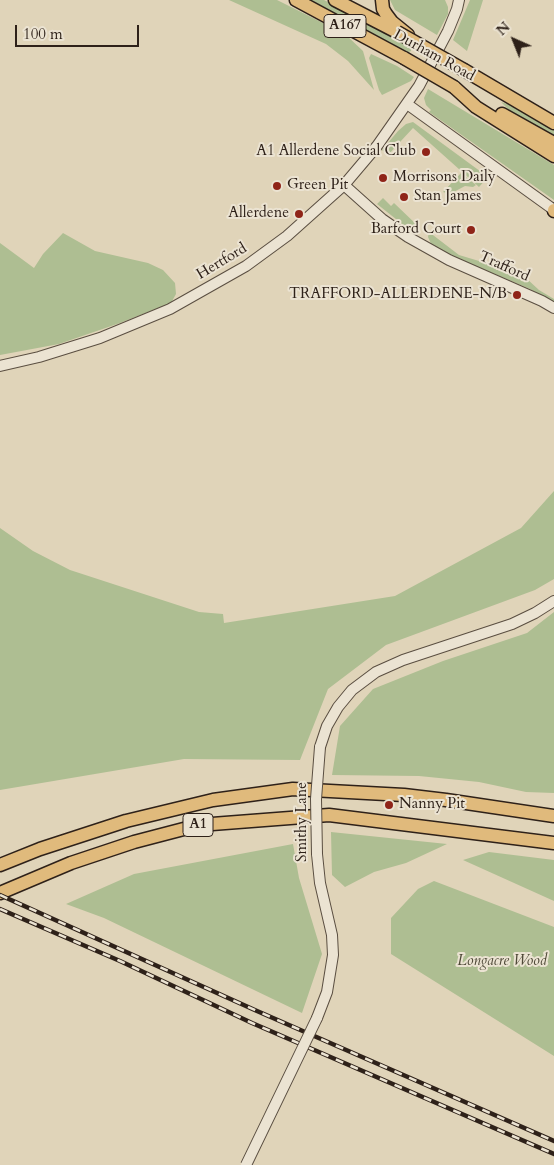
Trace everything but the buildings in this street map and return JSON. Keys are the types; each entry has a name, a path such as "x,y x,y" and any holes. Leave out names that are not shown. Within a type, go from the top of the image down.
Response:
{"main road":[{"name":"Durham Road","path":"296,0 554,143"},
{"name":"Durham Road","path":"335,0 398,30 554,123"},
{"path":"382,0 383,9 398,30"},
{"path":"454,87 476,107 554,156"},
{"name":"A1","path":"0,865 40,849 126,821 204,802 293,789 404,795 554,816"},
{"name":"A1","path":"0,893 71,863 134,842 199,825 329,815 554,843"}],"street":[{"name":"Hertford","path":"0,366 39,357 100,338 146,319 190,299 272,249 344,185 377,146 419,86 448,31 459,0"},
{"path":"407,104 554,210"},
{"name":"Trafford","path":"344,185 382,219 408,237 449,260 554,308"},
{"name":"Smithy Lane","path":"246,1165 317,1018 327,992 333,955 332,935 320,883 316,854 316,798 320,747 327,726 338,707 352,690 372,674 403,660 512,624 554,601"}],"green space":[{"path":"229,0 277,0 345,34 363,51 374,90 348,61 326,44"},
{"path":"306,0 324,0 410,45 411,51 406,53"},
{"path":"390,0 445,0 448,14 437,35 395,10"},
{"path":"470,0 483,0 467,51 453,40"},
{"path":"371,54 397,66 414,77 411,81 382,95 369,58"},
{"path":"428,89 554,165 554,200 429,112 431,110 426,105 424,98"},
{"path":"501,102 517,107 554,128 554,137 515,116"},
{"path":"413,122 488,177 479,187 413,128 388,155 382,150 398,131 406,124"},
{"path":"461,173 476,185 473,187 465,186 450,194 443,192"},
{"path":"383,198 391,206 394,203 418,227 410,229 406,227 377,204"},
{"path":"429,232 459,255 479,261 513,266 539,290 554,299 554,303 530,289 432,246 428,237"},
{"path":"63,233 95,251 148,263 163,270 175,283 176,294 171,303 120,323 59,344 0,355 0,243 34,268 43,254"},
{"path":"554,491 554,579 535,590 386,645 328,689 300,760 184,759 0,790 0,528 33,551 70,570 199,612 223,614 224,623 395,596 521,528"},
{"path":"554,612 554,793 526,792 479,782 419,776 332,775 340,726 373,689 443,661 527,633"},
{"path":"331,832 447,844 406,863 374,872 345,887 332,875"},
{"path":"293,844 299,878 322,954 302,1013 104,918 66,904 134,874"},
{"path":"489,852 554,860 554,901 463,860"},
{"name":"Longacre Wood","path":"434,881 554,927 554,1056 391,954 391,918 418,889"}],"railway":[{"path":"0,895 257,1011 554,1141"},
{"path":"0,909 120,961 252,1023 554,1154"}],"place":[{"name":"A1 Allerdene Social Club","path":"426,152"},
{"name":"Morrisons Daily","path":"383,178"},
{"name":"Green Pit","path":"277,186"},
{"name":"Stan James","path":"404,197"},
{"name":"Allerdene","path":"299,214"},
{"name":"Barford Court","path":"471,230"},
{"name":"TRAFFORD-ALLERDENE-N/B","path":"517,295"},
{"name":"Nanny Pit","path":"389,805"}]}
